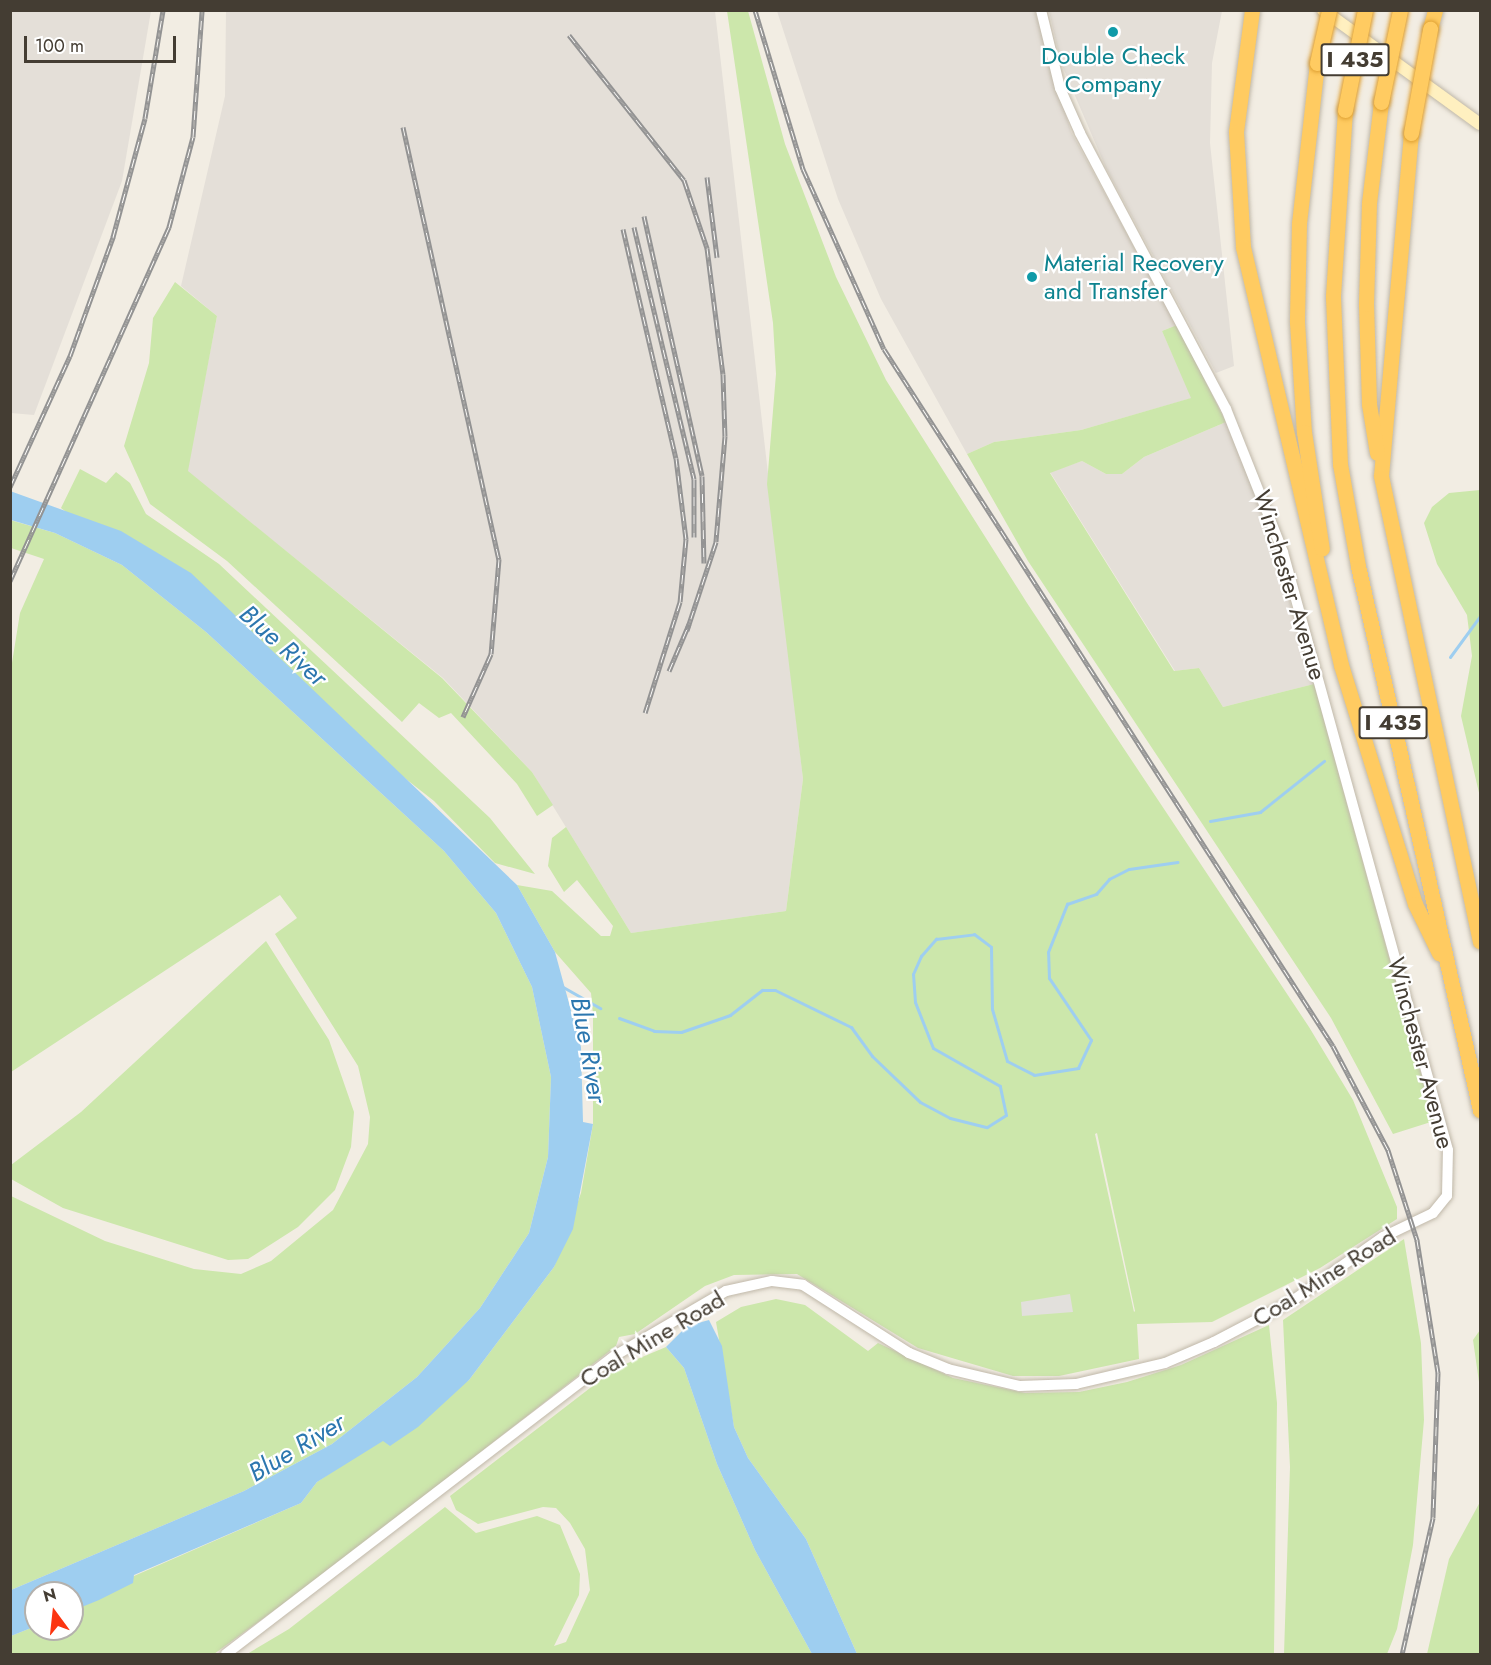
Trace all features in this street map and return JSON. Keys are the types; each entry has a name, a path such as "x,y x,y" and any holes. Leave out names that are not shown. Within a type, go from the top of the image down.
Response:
{"highway":[{"path":"1252,10 1236,132 1244,247 1338,653 1350,680"},
{"path":"1329,10 1317,63 1299,223 1297,322 1308,455 1350,680 1415,904 1451,981"},
{"name":"I 435","path":"1365,10 1345,110 1333,297 1340,464 1480,1110"},
{"name":"I 435","path":"1400,10 1381,102 1369,202 1366,304 1369,404 1382,476 1480,942"},
{"path":"1382,476 1411,133 1435,10"}],"main road":[{"path":"1323,10 1480,124"}],"street":[{"name":"Winchester Avenue","path":"1041,10 1060,88 1080,133 1226,409 1283,552 1448,1150 1448,1192"},
{"name":"Coal Mine Road","path":"226,1654 616,1354 726,1291 772,1281 803,1285 885,1339 948,1369 1020,1386 1076,1384 1164,1363 1214,1342 1292,1301 1383,1237 1433,1213 1448,1192"}],"shaded area":[{"path":"11,10 151,11 122,181 34,415 11,413"},
{"path":"226,11 715,11 803,779 786,911 631,933 532,772 443,678 187,471 217,316 181,286 225,96"},
{"path":"777,11 1035,11 1071,132 1177,325 1162,331 1192,398 1081,430 994,442 967,454 881,299 838,199"},
{"path":"1049,11 1222,11 1212,63 1210,143 1234,366 1216,373 1106,168 1061,63"},
{"path":"1226,422 1268,527 1314,684 1223,707 1199,668 1175,671 1050,472 1082,461 1106,474 1122,474 1144,457"},
{"path":"1070,1294 1073,1312 1022,1316 1021,1302"}],"green space":[{"path":"727,11 748,11 785,144 836,277 886,380 1027,603 1309,1027 1353,1100 1397,1207 1397,1219 1320,1268 1212,1322 1137,1324 1139,1359 1059,1376 1013,1376 918,1348 797,1274 734,1275 705,1286 635,1334 619,1337 616,1346 338,1564 214,1654 11,1654 11,1636 24,1631 24,1641 84,1641 84,1604 134,1576 301,1503 317,1482 469,1380 554,1267 581,1193 593,1124 591,993 555,952 517,885 552,891 601,936 610,936 613,926 577,880 564,892 548,866 552,838 566,827 631,933 786,911 803,779 767,484 776,374 773,323","holes":["1097,1133 1135,1311 1095,1134"]},
{"path":"175,282 217,316 188,471 442,678 532,772 553,805 537,816 517,784 451,713 439,718 419,703 402,722 227,561 150,504 124,446 149,363 153,318"},
{"path":"1177,325 1226,422 1144,457 1122,474 1106,474 1082,461 1050,473 1174,671 1199,668 1223,707 1314,684 1434,1121 1393,1134 1331,1018 1028,561 967,454 994,442 1081,430 1191,398 1162,331"},
{"path":"80,469 106,483 116,472 130,483 146,514 219,564 490,818 535,874 495,863 434,801 61,508"},
{"path":"1480,490 1480,797 1461,716 1472,656 1467,615 1437,564 1424,523 1432,507 1449,493"},
{"path":"10,520 55,533 122,565 206,632 444,851 496,913 532,987 551,1077 548,1157 529,1233 480,1308 417,1377 332,1444 244,1491 32,1581 24,1581 24,1584 11,1590 11,1196 105,1241 194,1269 241,1274 271,1261 333,1210 368,1144 370,1117 358,1066 275,934 297,918 280,895 11,1072 11,669 20,613 44,559 11,548"},
{"path":"266,941 329,1040 354,1112 351,1147 335,1190 298,1227 248,1259 228,1260 63,1208 11,1179 11,1165 81,1112"},
{"path":"1404,1239 1421,1343 1424,1420 1413,1545 1397,1629 1387,1654 1284,1654 1290,1467 1283,1320"},
{"path":"776,1299 805,1305 868,1351 878,1343 953,1378 1025,1393 1079,1392 1127,1382 1181,1365 1269,1325 1277,1403 1274,1654 857,1654 806,1539 748,1458 734,1427 716,1322 741,1307"},
{"path":"1480,1330 1480,1389 1473,1340"},
{"path":"666,1347 684,1368 717,1464 755,1550 812,1654 247,1654 289,1629 445,1507 476,1533 537,1516 560,1525 580,1574 579,1595 554,1646 566,1642 590,1590 585,1549 570,1523 556,1508 543,1507 478,1524 456,1510 450,1496 616,1368"},
{"path":"1480,1502 1480,1654 1427,1654 1449,1559"}],"water":[{"name":"Blue River","path":"10,491 121,531 191,573 517,885 555,952 581,1047 583,1122 593,1124 573,1229 554,1267 469,1380 418,1427 390,1446 383,1441 317,1482 301,1503 134,1575 133,1583 84,1606 84,1581 32,1581 244,1491 332,1444 417,1377 480,1308 529,1233 548,1157 551,1077 532,987 496,913 444,851 206,632 122,565 55,533 11,520"},
{"path":"709,1320 722,1346 734,1427 748,1458 806,1539 857,1654 812,1654 755,1550 717,1464 684,1368 666,1347 687,1326"},
{"name":"Blue River","path":"24,1584 24,1631 11,1636 11,1590"}],"waterway":[{"path":"1450,657 1480,616"},
{"path":"1210,821 1260,812 1324,761"},
{"path":"619,1018 654,1031 681,1032 730,1015 762,990 775,990 851,1027 872,1056 920,1102 950,1118 987,1127 1006,1115 1000,1086 933,1048 915,1002 913,974 921,956 936,939 974,934 991,947 992,1009 1007,1061 1034,1075 1078,1068 1091,1040 1049,978 1048,952 1067,904 1096,894 1109,879 1129,869 1177,862"},
{"path":"563,987 600,1008"}],"railway":[{"path":"10,487 70,356 113,237 145,118 163,10"},
{"path":"10,581 169,227 193,137 202,10"},
{"path":"755,10 803,169 884,349 1333,1046 1388,1150 1417,1240 1438,1373 1433,1518 1402,1654"},
{"path":"569,35 684,180 707,248 723,374 725,436 716,542 687,630"},
{"path":"403,127 499,559 491,654 463,717"},
{"path":"707,177 717,257"},
{"path":"644,216 702,476 704,563"},
{"path":"634,227 694,479 694,537"},
{"path":"623,229 676,458 686,539 680,602 645,713"},
{"path":"669,671 689,624"}],"place":[{"name":"Double Check Company","path":"1113,32"},
{"name":"Material Recovery and Transfer","path":"1032,277"}]}
